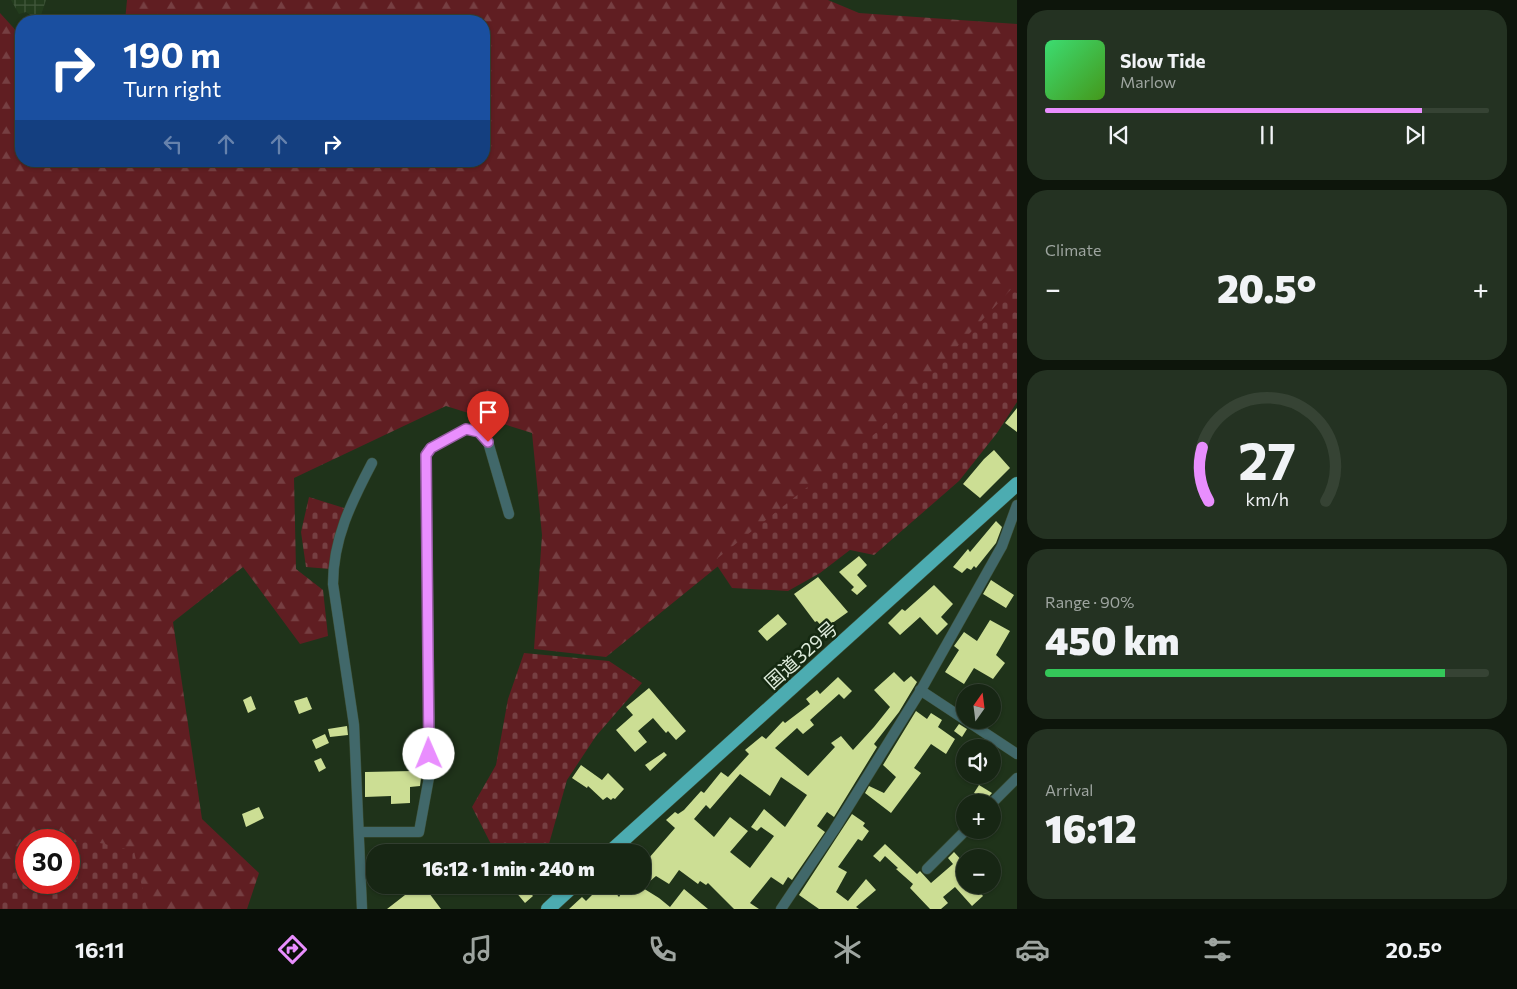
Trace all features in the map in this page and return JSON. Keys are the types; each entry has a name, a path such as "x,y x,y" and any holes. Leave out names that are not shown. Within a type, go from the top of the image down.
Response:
{"highway":[{"name":"国道329号","path":"619,844 1017,484"},
{"path":"548,909 564,894"}],"street":[{"path":"359,832 419,832 430,772 426,455 431,448 466,429 479,432 488,442 509,514"},
{"path":"362,909 354,725 333,584 333,566 347,512 372,463"},
{"path":"780,909 834,830 922,687 1002,546 1017,505"},
{"path":"922,687 1017,754"},
{"path":"1001,794 1017,778"},
{"path":"927,869 957,839"}],"shaded area":[{"path":"11,0 46,0 41,15 30,15 26,12 19,14"}],"green space":[{"path":"127,0 828,0 859,13 1017,24 1017,290 886,430 606,657 534,649 542,535 532,433 446,406 294,478 296,569 323,590 328,636 300,644 243,567 173,622 202,819 259,873 247,909 0,909 0,13 15,29 15,167 490,167 490,15 126,15"},
{"path":"1017,283 1017,402 997,433 959,481 874,555 850,550 820,573 788,591 732,588 714,561 877,432"},
{"path":"309,497 344,508 330,569 306,567 301,532"},
{"path":"524,653 609,661 642,683 596,736 567,780 549,844 491,844 472,807 496,765 508,699"},
{"path":"83,839 134,851 147,909 0,909 0,875 15,868 15,894 80,894 80,840"}],"building":[{"path":"1017,408 1017,432 1005,423"},
{"path":"994,450 1010,468 980,498 963,484"},
{"path":"996,521 1002,527 996,543 976,568 974,566 971,570 967,568 962,573 953,567 968,549 970,552"},
{"path":"859,556 867,565 857,575 867,586 857,595 851,590 854,587 839,572"},
{"path":"818,577 848,612 824,629 817,621 815,622 794,594"},
{"path":"991,580 1014,595 1006,608 983,594"},
{"path":"934,585 953,604 941,617 948,624 937,635 920,617 900,635 888,623 902,609 905,611"},
{"path":"778,614 787,624 767,641 758,631"},
{"path":"990,620 1010,631 996,655 1005,663 993,679 974,668 964,684 945,672 959,650 954,646 964,632 977,641"},
{"path":"894,672 904,682 911,676 917,682 899,712 874,744 877,747 834,817 827,812 817,826 825,832 792,880 788,877 783,885 771,877 750,903 759,909 734,909 708,883 706,885 700,881 698,884 679,870 669,884 656,876 651,880 651,856 675,828 666,820 675,812 678,814 684,810 701,791 704,793 721,772 728,777 749,754 745,750 762,736 766,739 783,721 785,723 810,704 806,699 817,690 820,694 838,677 852,691 844,699 839,694 810,720 814,725 803,734 797,728 775,748 808,776 835,747 831,743 841,736 853,750 890,707 874,690","holes":["740,774 770,796 781,777 807,795 785,827 764,809 751,827 757,831 761,827 774,836 750,868 730,852 748,831 730,817 714,837 694,819 706,805 710,809"]},
{"path":"649,688 686,731 676,740 668,731 666,733 653,718 638,731 647,742 635,752 616,730 633,715 626,707"},
{"path":"251,696 256,709 248,713 243,700"},
{"path":"307,697 312,709 299,714 294,701"},
{"path":"916,711 927,719 931,713 942,720 938,727 955,739 946,754 931,744 914,768 921,773 891,813 865,793 869,786 884,793 896,777 883,765"},
{"path":"347,726 348,735 330,737 328,729"},
{"path":"956,728 967,729 962,737 954,731"},
{"path":"325,734 329,743 316,749 312,740"},
{"path":"664,752 667,755 650,771 645,765"},
{"path":"321,758 326,768 319,772 314,761"},
{"path":"423,762 420,786 410,787 410,803 391,804 391,796 365,797 365,772 412,771 412,763"},
{"path":"581,765 602,780 608,773 624,789 615,799 611,800 607,797 603,800 588,786 587,788 572,778"},
{"path":"979,785 992,793 976,794 974,793"},
{"path":"259,807 264,818 246,827 242,814"},
{"path":"852,814 865,823 863,826 869,831 862,841 858,839 838,867 847,872 836,892 848,901 866,879 876,890 856,907 859,909 819,909 799,895"},
{"path":"885,844 917,874 920,871 931,883 953,864 948,858 954,852 956,854 956,888 943,897 948,903 941,909 930,909 910,888 913,884 896,869 898,868 885,856 880,862 873,856"},
{"path":"684,889 708,909 569,909 582,897 586,901 593,894 616,894 619,897 621,894 651,893 670,907"},
{"path":"406,894 430,894 441,909 387,909"},
{"path":"518,894 531,894 533,896 525,903"},
{"path":"961,894 981,894 983,896 972,906"}],"route":[{"path":"429,754 426,455 431,448 466,429 479,432 488,442"}]}
